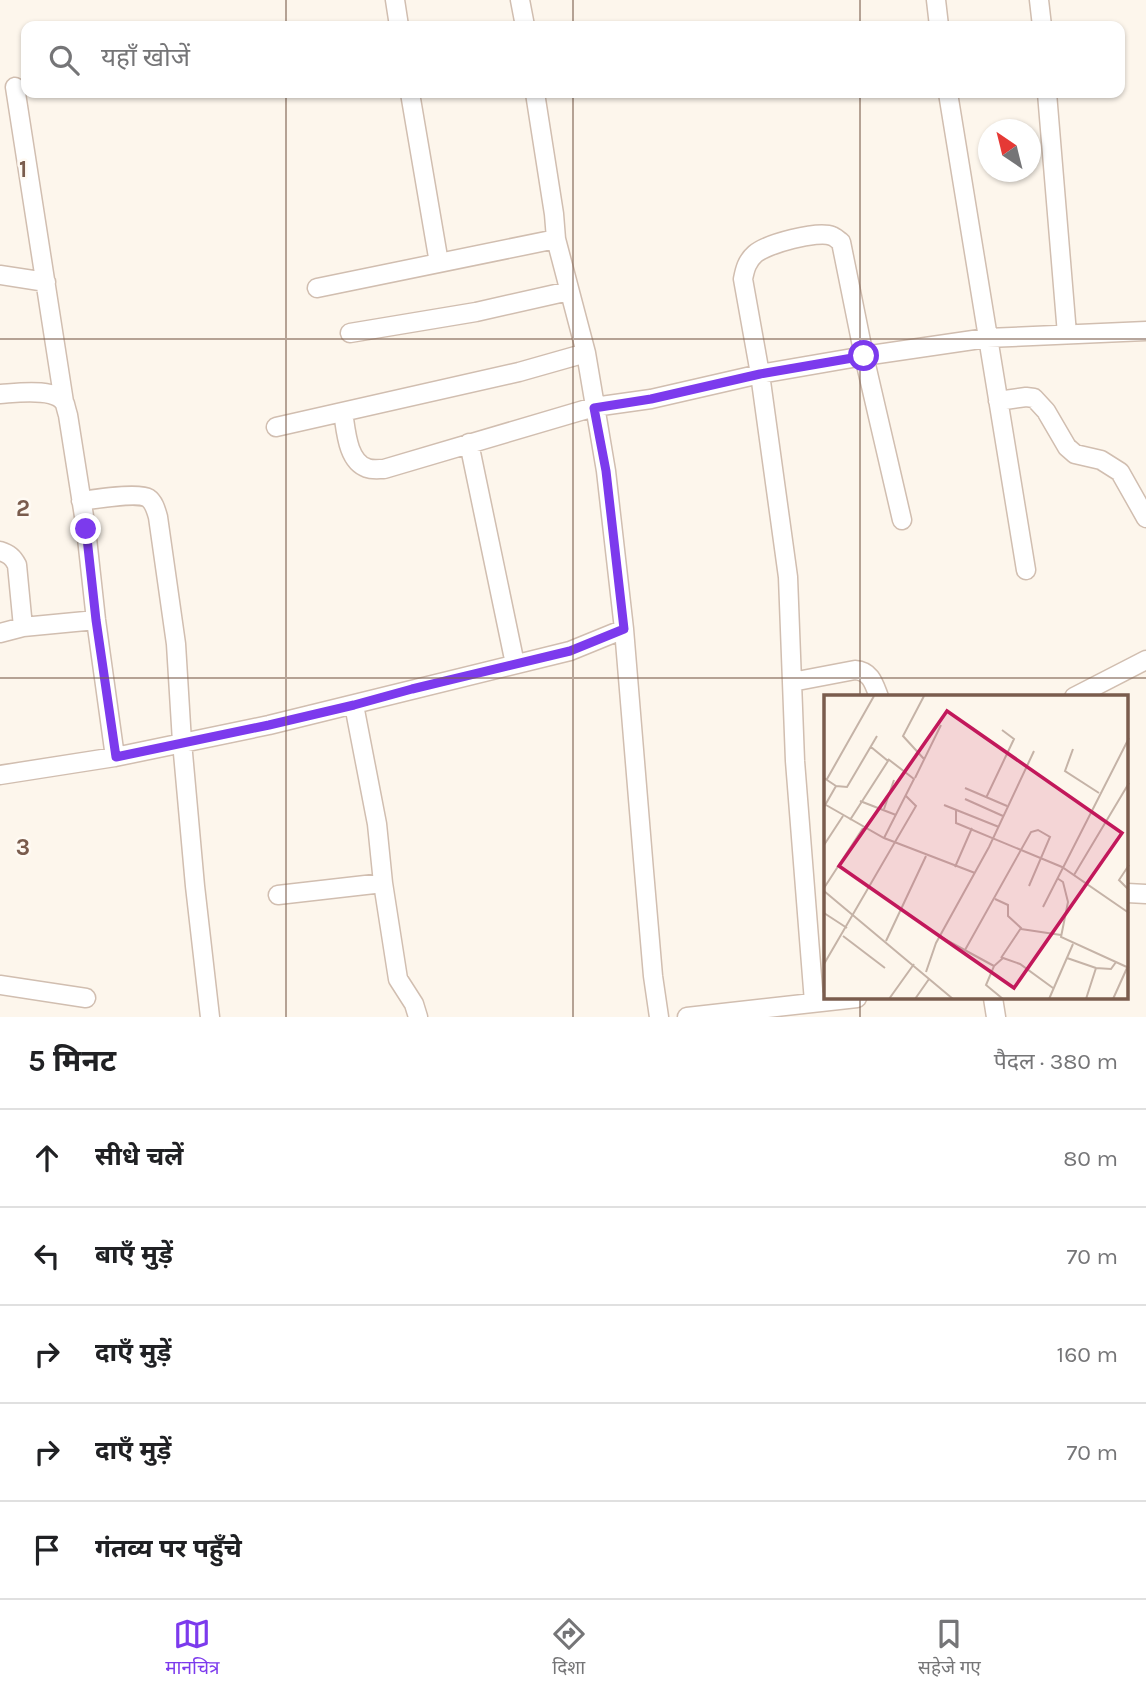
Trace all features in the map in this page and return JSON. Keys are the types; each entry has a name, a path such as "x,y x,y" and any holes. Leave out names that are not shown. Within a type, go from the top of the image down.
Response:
{"street":[{"path":"395,0 398,21"},
{"path":"520,0 523,21"},
{"path":"936,0 938,21"},
{"path":"1040,0 1042,21"},
{"path":"15,86 81,501 116,757"},
{"path":"411,98 439,263"},
{"path":"536,98 556,239 586,353 606,471 624,629 647,910 659,1017"},
{"path":"949,98 1026,569"},
{"path":"1047,98 1067,334"},
{"path":"814,1002 794,761 788,577 760,374 743,279 746,265 755,254 767,247 816,234 831,235 841,243 902,520"},
{"path":"317,288 556,239"},
{"path":"0,275 46,282"},
{"path":"350,332 476,313 569,291"},
{"path":"343,412 350,447 356,460 368,469 384,469 594,408 651,399 760,374 987,338 1146,331"},
{"path":"276,427 519,372 586,353"},
{"path":"0,394 46,393 56,395 64,402"},
{"path":"998,401 1034,398 1046,411 1067,447 1075,454 1101,460 1120,472 1146,518"},
{"path":"469,443 515,664"},
{"path":"81,501 146,496 153,503 158,517 176,645 195,886 210,1017"},
{"path":"0,551 14,558 17,565 23,627"},
{"path":"0,634 23,627 96,620"},
{"path":"0,775 116,757 269,725 570,651 624,629"},
{"path":"1078,695 1146,660"},
{"path":"792,682 855,670 864,671 870,676 878,695"},
{"path":"354,705 377,824 398,979 414,1004 418,1017"},
{"path":"278,895 383,883"},
{"path":"1128,894 1146,894"},
{"path":"0,985 86,998"},
{"path":"687,1017 836,1000"}],"route":[{"path":"86,529 116,757 269,725 570,651 624,629 606,471 594,408 864,356"}]}
